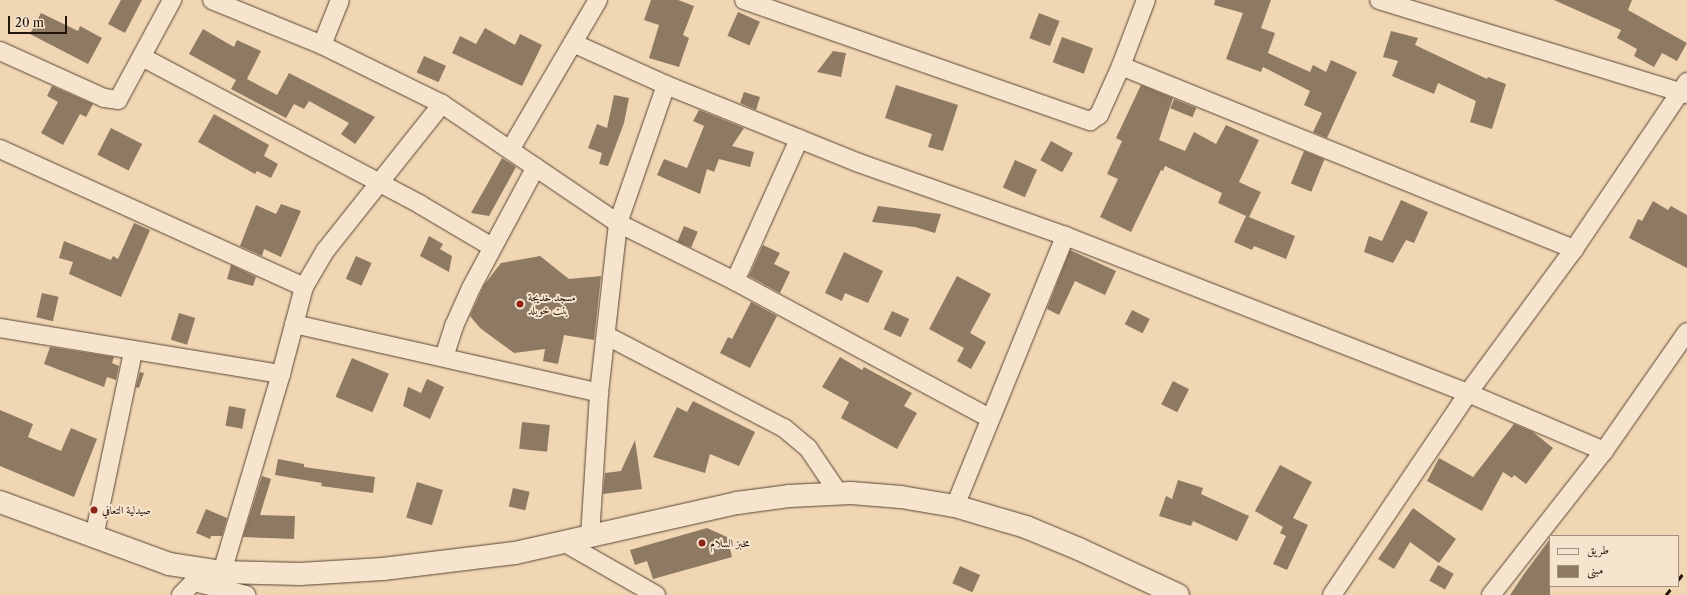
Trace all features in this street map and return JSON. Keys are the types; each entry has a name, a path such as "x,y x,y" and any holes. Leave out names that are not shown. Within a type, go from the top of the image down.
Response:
{"street":[{"path":"0,51 113,101 118,100 123,94 172,0"},
{"path":"212,0 322,45 442,104 618,223 735,281 989,418"},
{"path":"322,45 340,0"},
{"path":"510,150 598,0"},
{"path":"744,0 1090,121 1099,115 1121,66 1146,0"},
{"path":"1332,595 1468,393 1574,249 1685,90 1386,1"},
{"path":"573,43 666,86 859,163 1065,236 1468,393 1604,451"},
{"path":"142,57 378,183 492,247"},
{"path":"1121,66 1574,249"},
{"path":"590,537 599,393 607,336 618,223 666,86"},
{"path":"181,595 207,575 281,374 304,287 325,251 442,104"},
{"path":"735,281 799,139"},
{"path":"2,154 304,287"},
{"path":"444,357 454,326 492,247 536,167"},
{"path":"955,506 989,418 1065,236"},
{"path":"294,324 599,393"},
{"path":"0,328 133,352 281,374"},
{"path":"1491,595 1604,451 1687,332"},
{"path":"607,336 784,428 808,448 839,494"},
{"path":"94,538 133,352"},
{"path":"207,575 300,574 384,569 516,553 738,503 789,496 839,494 901,497 955,506 1026,527 1079,548 1178,595"},
{"path":"0,502 94,538 169,564 207,575 246,595"},
{"path":"565,543 656,595"}],"building":[{"path":"121,0 142,0 125,33 108,24"},
{"path":"651,0 678,0 694,6 683,35 689,38 679,67 649,58 659,25 644,20"},
{"path":"1215,0 1271,0 1261,28 1275,33 1268,53 1310,72 1313,65 1326,72 1331,60 1357,72 1327,138 1313,132 1322,113 1304,105 1310,91 1263,67 1261,72 1226,59 1243,13 1214,5"},
{"path":"1554,0 1632,0 1628,10 1687,43 1677,61 1662,53 1654,67 1634,56 1637,49 1617,38 1621,30"},
{"path":"738,12 760,22 749,46 727,36"},
{"path":"41,13 78,31 80,26 102,38 88,64 30,34"},
{"path":"1039,13 1060,21 1050,46 1029,38"},
{"path":"485,28 515,45 520,34 542,45 522,86 452,53 460,36 476,44"},
{"path":"203,29 234,47 237,40 261,51 247,79 277,95 289,73 375,117 355,144 341,134 349,123 309,101 304,109 294,104 286,118 231,89 236,80 189,54"},
{"path":"1391,31 1418,38 1415,45 1487,79 1488,77 1506,84 1492,129 1470,122 1476,101 1438,83 1434,94 1392,76 1398,61 1383,57"},
{"path":"1062,37 1093,48 1084,74 1053,62"},
{"path":"833,51 846,53 841,77 817,72"},
{"path":"424,56 446,66 439,82 417,72"},
{"path":"896,85 958,105 943,151 928,147 932,134 885,118"},
{"path":"1141,85 1173,98 1159,140 1185,151 1194,132 1216,144 1226,125 1259,140 1239,182 1261,192 1249,217 1295,236 1286,259 1254,246 1252,250 1234,242 1246,216 1218,203 1222,193 1165,166 1163,171 1161,170 1131,232 1100,217 1118,179 1107,174 1122,141 1116,138"},
{"path":"52,86 93,104 86,117 80,114 63,145 41,133 58,102 47,96"},
{"path":"744,92 760,97 756,110 740,103"},
{"path":"614,95 629,98 624,123 608,166 599,164 602,153 588,148 597,124 607,128"},
{"path":"1174,99 1196,108 1193,117 1170,108"},
{"path":"699,110 744,128 732,146 754,152 750,167 719,159 714,172 707,169 700,194 657,175 664,159 687,168 704,126 693,121"},
{"path":"214,114 269,145 264,156 278,164 271,178 257,171 255,174 198,142"},
{"path":"111,128 142,144 129,171 97,155"},
{"path":"1051,141 1073,153 1062,172 1040,160"},
{"path":"1304,151 1324,159 1311,192 1291,183"},
{"path":"502,158 516,167 489,216 471,213"},
{"path":"1015,160 1037,170 1025,197 1003,187"},
{"path":"1401,200 1428,212 1414,243 1406,240 1393,263 1364,252 1369,236 1382,241"},
{"path":"1653,201 1668,210 1671,206 1687,215 1687,268 1629,238 1638,219 1642,221"},
{"path":"281,204 301,211 281,257 264,249 262,256 240,246 256,205 276,214"},
{"path":"878,206 941,214 935,233 915,227 872,222"},
{"path":"134,223 150,230 121,297 69,274 73,262 59,258 64,241 111,260 113,256 118,259"},
{"path":"684,226 698,232 691,248 677,242"},
{"path":"429,236 443,244 440,249 452,256 449,272 420,256"},
{"path":"763,245 780,253 774,264 790,272 780,293 749,276"},
{"path":"1070,250 1116,271 1105,295 1075,281 1059,315 1047,309"},
{"path":"844,252 883,271 868,303 845,293 842,301 825,293"},
{"path":"356,256 372,263 361,286 346,279"},
{"path":"540,256 569,279 601,276 594,340 564,335 558,364 543,361 545,349 514,353 480,328 470,316 484,285 501,263"},
{"path":"231,265 256,277 253,286 227,279"},
{"path":"957,276 991,294 970,333 986,342 971,369 957,361 964,348 929,329"},
{"path":"42,293 59,297 53,321 36,317"},
{"path":"751,302 777,316 750,368 720,353 728,337 732,339"},
{"path":"1132,310 1150,319 1143,333 1125,324"},
{"path":"892,311 909,319 901,337 884,329"},
{"path":"179,313 195,318 187,345 171,340"},
{"path":"50,347 114,357 112,363 119,366 116,380 107,377 104,387 44,364"},
{"path":"840,357 862,370 864,367 912,393 904,406 917,413 897,449 841,418 849,402 822,387"},
{"path":"352,358 389,374 372,412 336,397"},
{"path":"140,372 144,373 139,388 136,387"},
{"path":"427,379 444,387 430,419 403,406 408,387 421,393"},
{"path":"1173,381 1189,389 1177,412 1161,404"},
{"path":"693,401 755,432 739,466 710,454 705,473 653,457 677,407 687,412"},
{"path":"229,406 246,409 242,429 226,426"},
{"path":"0,410 33,424 28,437 61,451 71,428 97,439 74,497 0,466"},
{"path":"522,422 550,425 547,452 519,449"},
{"path":"1514,424 1533,432 1553,448 1526,484 1514,475 1512,478 1503,472 1482,511 1427,481 1439,458 1473,477"},
{"path":"635,440 642,489 603,494 605,473 621,471"},
{"path":"278,459 304,464 304,467 375,477 373,493 321,486 322,483 275,475"},
{"path":"1280,465 1312,482 1293,518 1308,525 1287,570 1273,564 1286,536 1280,533 1283,527 1255,511"},
{"path":"262,476 271,479 260,515 295,516 294,539 243,537"},
{"path":"1178,480 1203,488 1201,494 1249,516 1237,541 1193,521 1191,526 1159,516 1166,496 1172,499"},
{"path":"417,482 443,490 432,525 406,517"},
{"path":"513,488 530,492 525,510 509,507"},
{"path":"1413,508 1456,539 1439,563 1410,542 1394,569 1378,559"},
{"path":"206,509 227,518 222,536 211,536 210,539 196,533"},
{"path":"707,528 727,537 732,557 653,579 647,561 635,565 630,550"},
{"path":"1549,540 1550,595 1510,595"},
{"path":"1438,565 1454,574 1445,589 1429,581"},
{"path":"960,566 980,575 972,592 952,583"}],"railway":[{"path":"1679,579 1687,569"},
{"path":"1666,595 1672,587"}],"place":[{"name":"مسجد خديجة بنت خويلد","path":"520,304"},
{"name":"صيدلية التعافي","path":"94,510"},
{"name":"مخبز السلام","path":"702,543"}]}
